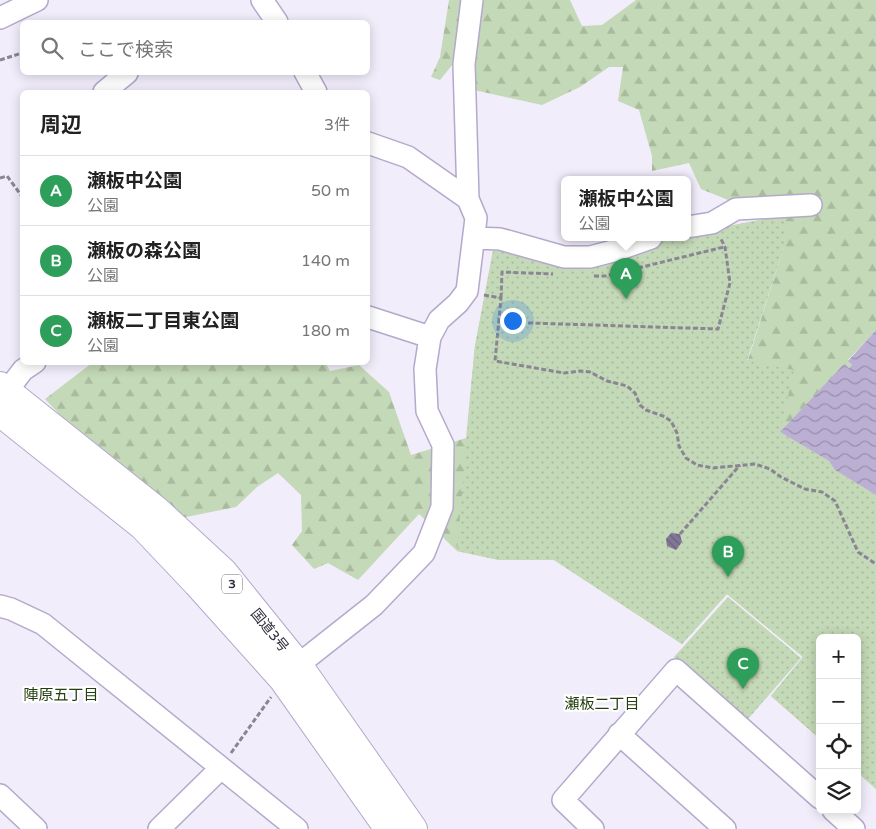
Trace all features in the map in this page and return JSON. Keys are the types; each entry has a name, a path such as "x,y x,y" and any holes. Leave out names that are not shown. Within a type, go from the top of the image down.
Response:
{"highway":[{"name":"国道3号","path":"1,403 143,526 197,583 291,672 413,829"},
{"name":"国道3号","path":"291,672 389,829"}],"street":[{"path":"0,12 3,0"},
{"path":"0,18 37,0"},
{"path":"262,0 276,20"},
{"path":"291,672 374,605 424,554 442,507 443,445 427,411 425,369 430,338 439,320 458,303 467,291 475,238 476,218 468,199 464,64 472,0"},
{"path":"106,90 125,75"},
{"path":"308,75 315,90"},
{"path":"370,144 408,157 468,199"},
{"path":"691,226 712,223 736,209 811,205"},
{"path":"475,238 500,239 564,257 590,256 617,250 642,241"},
{"path":"370,318 430,338"},
{"path":"1,403 23,370 30,365"},
{"path":"0,606 43,624 288,826"},
{"path":"593,829 563,800 676,670 816,794"},
{"path":"619,734 725,829"},
{"path":"159,829 220,768"},
{"path":"0,795 36,829"},
{"path":"837,814 854,829"}],"path":[{"path":"0,60 20,55"},
{"path":"0,178 7,176 20,193"},
{"path":"498,322 718,329 730,284 725,247 712,223"},
{"path":"467,291 501,298 495,361 564,373 590,372 606,381 627,386 635,393 640,405 646,410 671,421 677,433 679,446 686,458 697,465 713,468 755,464 770,468 782,477 805,489 822,492 835,501 858,552 876,564"},
{"path":"680,534 740,464"},
{"path":"220,768 291,672"}],"green space":[{"path":"449,0 463,0 457,59 440,80 431,77 440,57"},
{"path":"479,0 570,0 582,26 602,25 636,0 876,0 876,330 848,360 852,365 849,368 844,365 780,432 829,461 835,470 876,495 876,789 861,776 861,634 816,634 816,735 771,696 803,657 727,594 682,644 554,560 499,560 457,551 419,514 358,580 328,563 314,569 292,545 302,531 301,495 278,473 257,487 236,507 176,519 93,450 45,399 89,365 327,365 330,371 359,365 389,392 411,455 466,438 475,345 527,333 748,360 784,247 784,215 738,204 701,189 689,163 652,171 652,156 639,110 618,101 623,67 609,67 580,87 542,105 474,90 471,61"},
{"path":"784,215 784,247 747,361 794,370 780,432 829,461 835,470 876,495 876,789 861,776 861,634 816,634 816,735 771,696 803,657 727,594 682,644 554,560 499,560 457,551 475,345 493,250 647,250 661,241 691,241 691,233"},
{"path":"728,597 801,658 748,719 674,657"}],"water":[{"path":"876,330 876,495 835,470 829,461 780,432 844,364 849,368 852,365 848,361"}],"building":[{"path":"671,533 680,534 682,542 676,550 667,546 666,539"}],"place":[{"name":"瀬板中公園","path":"626,299"},
{"name":"瀬板の森公園","path":"728,577"},
{"name":"瀬板二丁目東公園","path":"743,689"}],"district":[{"name":"陣原五丁目","path":"61,695"},
{"name":"瀬板二丁目","path":"602,704"}]}
